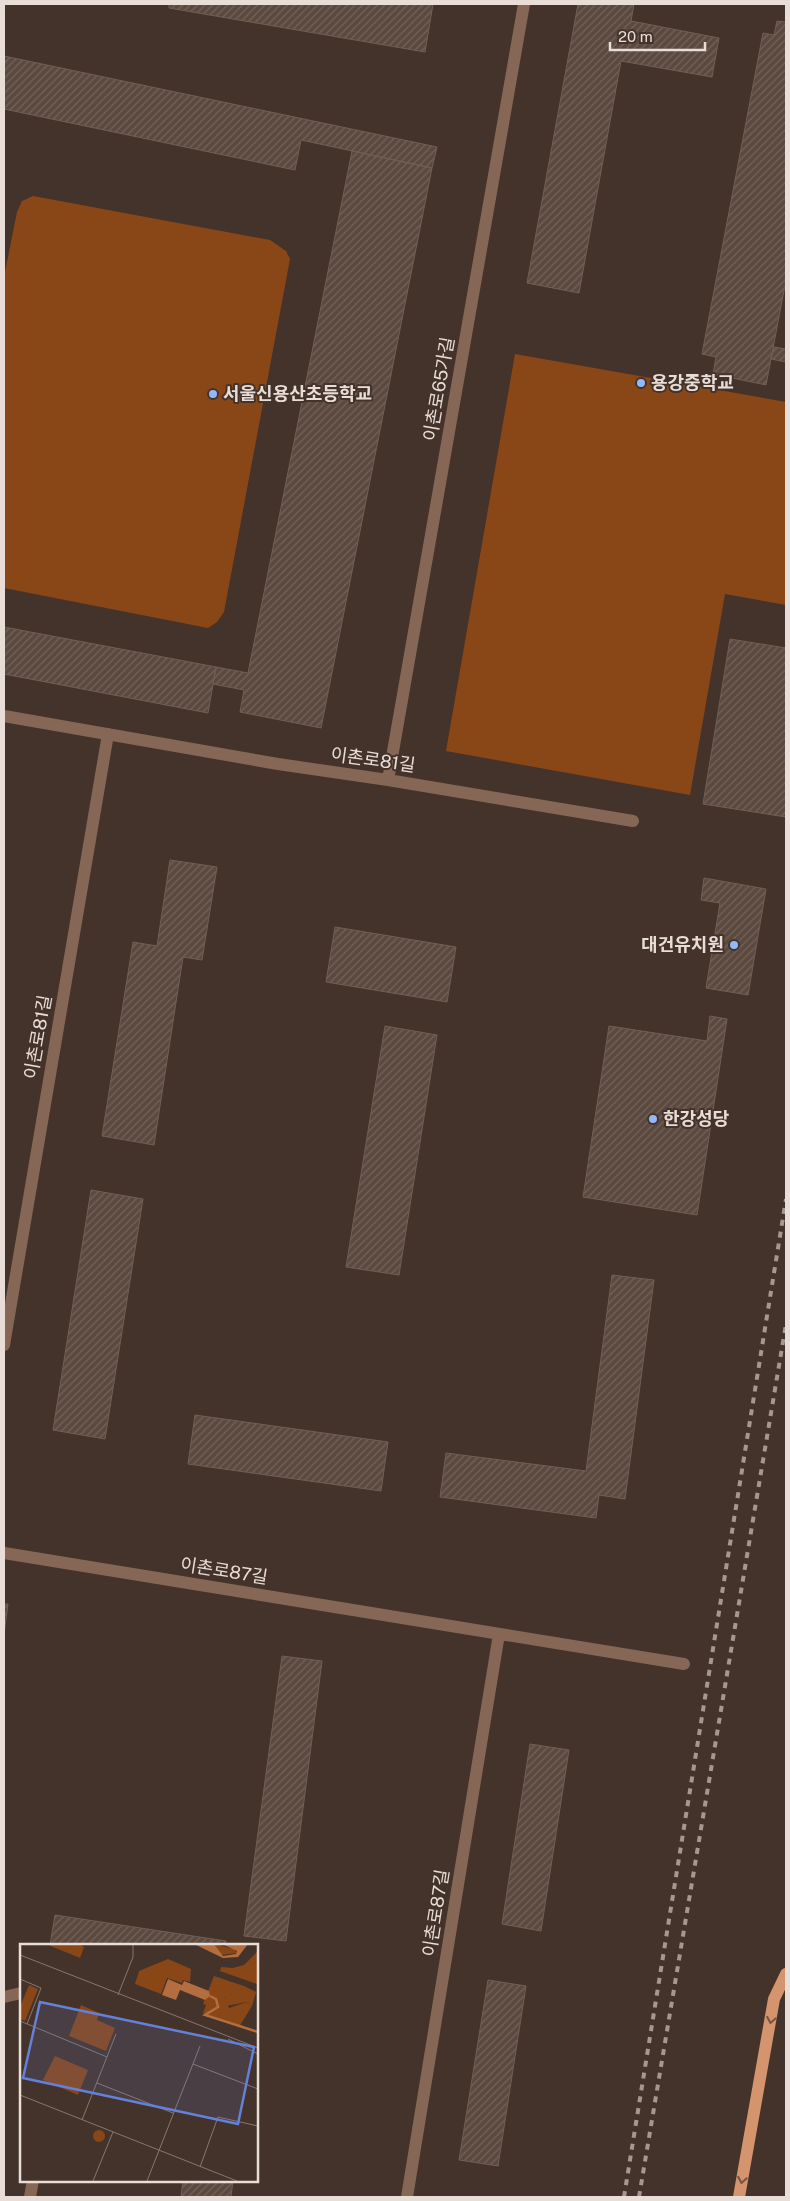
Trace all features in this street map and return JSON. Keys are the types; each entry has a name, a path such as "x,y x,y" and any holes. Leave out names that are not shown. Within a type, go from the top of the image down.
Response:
{"main road":[{"path":"739,2197 774,1999 786,1974"}],"street":[{"name":"이촌로65가길","path":"388,780 524,4"},
{"name":"이촌로81길","path":"4,716 278,764 388,780 633,821"},
{"name":"이촌로81길","path":"4,1345 108,734"},
{"name":"이촌로87길","path":"4,1552 684,1664"},
{"name":"이촌로87길","path":"407,2197 499,1634"},
{"path":"4,1998 20,1993"},
{"path":"30,2197 32,2181"}],"shaded area":[{"path":"33,196 270,240 286,251 290,259 224,612 217,622 208,628 4,588 4,277 17,212 22,201"},
{"path":"515,354 786,402 786,605 725,594 690,795 446,751"}],"building":[{"path":"169,4 433,4 425,52 169,8"},
{"path":"578,4 634,4 631,21 719,38 712,77 621,61 579,293 527,283"},
{"path":"777,21 786,22 786,280 766,385 713,374 716,357 702,354 763,33 774,35"},
{"path":"4,56 437,147 432,168 301,140 295,170 4,109"},
{"path":"352,151 432,168 321,728 240,712 244,690 213,684 216,667 248,673"},
{"path":"774,347 786,349 786,362 771,359"},
{"path":"4,627 216,667 208,713 4,674"},
{"path":"730,639 786,648 786,817 703,804"},
{"path":"170,860 217,867 202,960 183,957 154,1145 102,1136 133,942 157,946"},
{"name":"대건유치원","path":"704,878 766,889 748,995 706,988 720,903 701,900"},
{"path":"335,927 456,947 447,1002 326,982"},
{"name":"한강성당","path":"710,1016 727,1019 697,1215 583,1197 609,1026 707,1041"},
{"path":"385,1026 437,1035 399,1275 346,1267"},
{"path":"91,1190 143,1199 105,1439 53,1430"},
{"path":"612,1275 654,1280 625,1499 599,1495 596,1518 440,1497 446,1453 586,1471"},
{"path":"195,1415 388,1442 381,1491 188,1464"},
{"path":"4,1604 8,1604 4,1634"},
{"path":"282,1656 322,1661 286,1941 244,1936"},
{"path":"530,1744 569,1750 541,1931 502,1924"},
{"path":"55,1915 226,1941 225,1944 50,1944"},
{"path":"488,1980 526,1986 498,2166 459,2160"},
{"path":"183,2181 233,2181 231,2197 181,2197"}],"railway":[{"path":"624,2197 786,1199"},
{"path":"639,2197 786,1324"}],"place":[{"name":"용강중학교","path":"641,383"},
{"name":"서울신용산초등학교","path":"213,394"},
{"name":"대건유치원","path":"734,945"},
{"name":"한강성당","path":"653,1119"}]}
